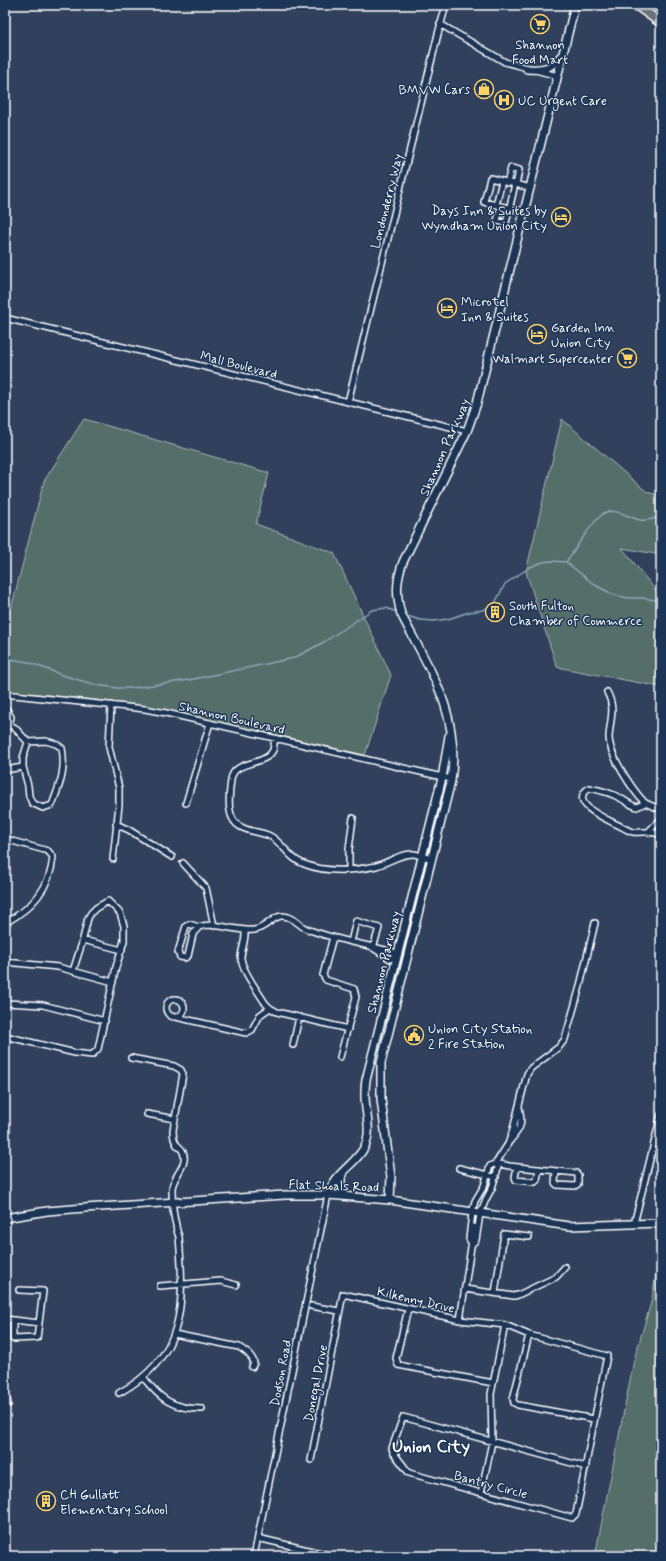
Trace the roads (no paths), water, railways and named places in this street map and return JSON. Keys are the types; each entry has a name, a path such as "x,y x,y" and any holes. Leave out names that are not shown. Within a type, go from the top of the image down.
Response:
{"main road":[{"path":"636,5 661,24"}],"street":[{"name":"Londonderry Way","path":"348,402 440,24 446,5"},
{"name":"Shannon Parkway","path":"390,1200 392,1177 381,1099 381,1063 451,779 453,753 451,724 441,693 401,614 397,600 397,586 403,562 467,431 477,404 488,365 575,6"},
{"path":"440,24 505,62 558,76"},
{"path":"527,69 550,67 564,53"},
{"path":"511,168 519,170 506,223 498,221 498,206 505,182 511,168"},
{"path":"525,212 484,202 490,178 531,188"},
{"name":"Mall Boulevard","path":"5,318 467,431"},
{"path":"607,692 612,702 609,737 610,747 628,781 645,803 661,810"},
{"name":"Shannon Boulevard","path":"5,694 145,709 451,779"},
{"path":"111,706 109,747 119,788 113,859"},
{"path":"5,710 8,710 11,716 7,725 14,727 28,742"},
{"path":"186,803 210,723"},
{"name":"Shannon Parkway","path":"328,1195 334,1181 361,1152 367,1141 368,1131 365,1096 366,1080 442,778 451,724"},
{"path":"275,738 274,749 270,755 256,763 238,768 232,774 229,811 237,825 271,836 294,859 303,864 329,869 349,870 378,865 406,855 414,854 431,859"},
{"path":"46,741 56,744 62,748 65,762 60,784 52,805 44,808 32,803 28,796 28,786 23,767 23,758 28,742 46,741"},
{"path":"5,770 23,767"},
{"path":"645,803 637,807 630,805 622,798 612,794 589,788 585,791 583,797 585,805 606,819 633,832 648,831 661,835"},
{"path":"349,870 349,849 353,818"},
{"path":"648,831 661,819"},
{"path":"116,824 129,830 172,857"},
{"path":"5,840 48,851 53,858 52,872 46,885 36,900 19,915 5,923"},
{"path":"183,863 206,888 214,926"},
{"path":"5,1036 92,1056 98,1049 124,941 124,926 120,913 108,901 91,913 86,925 73,971"},
{"path":"199,927 193,934 188,956 185,958 180,957 178,952 186,926 189,924 199,927 208,925 245,930 260,929 277,917 284,916 290,917 305,928 333,937 351,942 373,948 379,928 356,921 351,942"},
{"path":"460,1320 472,1244 476,1240 472,1213 475,1201 484,1186 490,1166 496,1163 508,1144 527,1074 531,1068 559,1047 565,1039 579,990 595,923"},
{"path":"245,930 246,940 241,956 242,964 265,1003 270,1008 277,1012 348,1029"},
{"path":"333,937 323,975 326,980 351,987 356,992 340,1057"},
{"path":"83,940 122,950"},
{"path":"5,962 58,967 113,982"},
{"path":"5,1003 43,1005 105,1021"},
{"path":"176,1017 246,1033 252,1030 260,1015 270,1008"},
{"path":"293,1045 299,1017"},
{"path":"119,1393 143,1377 163,1356 174,1334 181,1309 178,1235 175,1225 172,1186 183,1164 184,1158 183,1152 177,1145 174,1138 173,1130 183,1078 181,1070 174,1066 130,1058"},
{"path":"147,1114 175,1119"},
{"path":"634,1224 661,1115"},
{"path":"496,1163 517,1167 576,1173 578,1175 578,1184 575,1186 557,1185 555,1182 556,1171"},
{"path":"474,1227 496,1177 498,1168 496,1163"},
{"path":"517,1167 515,1177 516,1180 535,1182 537,1180 539,1169"},
{"path":"459,1168 496,1177"},
{"path":"344,1170 340,1184 341,1191 344,1196"},
{"name":"Flat Shoals Road","path":"5,1218 47,1211 85,1208 285,1195 328,1195 390,1200 569,1226 661,1223"},
{"name":"Dodson Road","path":"254,1556 328,1195"},
{"path":"496,1293 504,1234 529,1237"},
{"path":"465,1289 518,1295 556,1277 565,1267"},
{"path":"160,1286 221,1282 236,1285"},
{"path":"13,1320 13,1339 37,1338 43,1291 19,1290"},
{"name":"Kilkenny Drive","path":"339,1311 343,1294 460,1320 504,1325 529,1335 606,1356 594,1419"},
{"path":"311,1306 339,1311"},
{"path":"408,1308 396,1358 398,1365 493,1383"},
{"name":"Donegal Drive","path":"311,1460 339,1311"},
{"path":"5,1319 40,1323"},
{"path":"481,1493 492,1442 490,1405 504,1325"},
{"path":"174,1334 239,1346 253,1358 254,1362 252,1367"},
{"path":"529,1335 513,1399 514,1403 594,1419 586,1467"},
{"path":"143,1377 156,1393 169,1402 184,1408 202,1409"},
{"path":"5,1392 8,1404"},
{"name":"Bantry Circle","path":"403,1418 492,1442 586,1467 576,1514 572,1518 408,1473 393,1452 392,1448 403,1418"},
{"path":"258,1538 334,1556"}],"waterway":[{"path":"566,562 589,529 599,517 608,511 617,512 643,520 650,520 661,516"},
{"path":"404,615 420,620 434,621 483,610 495,603 505,584 530,567 543,562 551,561 566,562 595,585 614,595 628,598 643,598 661,601"},
{"path":"5,658 28,662 62,675 96,685 117,688 132,688 189,680 294,658 324,642 372,610 386,608 397,612"}],"place":[{"name":"Shannon Food Mart","path":"540,24"},
{"name":"BMVW Cars","path":"484,89"},
{"name":"UC Urgent Care","path":"504,100"},
{"name":"Days Inn & Suites by Wyndham Union City","path":"561,217"},
{"name":"Microtel Inn & Suites","path":"447,308"},
{"name":"Garden Inn Union City","path":"537,334"},
{"name":"Walmart Supercenter","path":"627,358"},
{"name":"South Fulton Chamber of Commerce","path":"495,612"},
{"name":"Union City Station 2 Fire Station","path":"414,1035"},
{"name":"CH Gullatt Elementary School","path":"46,1501"}],"district":[{"name":"Union City","path":"431,1446"}]}
